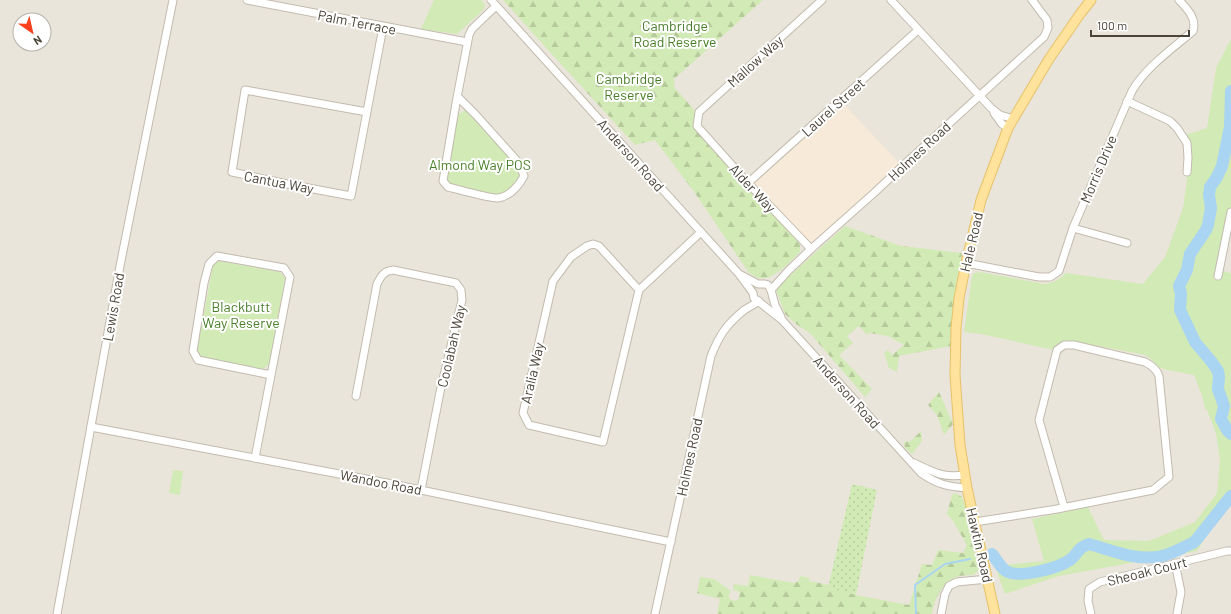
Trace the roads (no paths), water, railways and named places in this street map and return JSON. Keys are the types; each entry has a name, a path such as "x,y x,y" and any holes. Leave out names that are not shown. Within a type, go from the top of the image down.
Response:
{"main road":[{"name":"Hale Road","path":"964,475 960,445 955,375 957,322 959,298 981,200 1008,128 1049,59 1091,0"},
{"name":"Hale Road","path":"1069,31 1083,18 1098,0"},
{"name":"Hawtin Road","path":"964,475 995,614"}],"street":[{"name":"Lewis Road","path":"57,614 120,266 173,0"},
{"name":"Palm Terrace","path":"247,0 382,27 467,42"},
{"name":"Anderson Road","path":"491,0 739,274 753,294 754,298 782,320 921,473 934,481 950,487 967,488"},
{"name":"Mallow Way","path":"697,126 699,112 822,0"},
{"path":"891,0 991,108 1000,115 1014,119"},
{"name":"Holmes Road","path":"771,291 788,271 811,249 1044,37 1048,28 1047,20 1032,0"},
{"name":"Morris Drive","path":"966,263 1038,277 1050,277 1059,271 1073,228 1127,101 1137,82 1154,64 1193,31 1194,24 1191,13 1179,0"},
{"path":"458,97 519,163 524,176 519,185 509,194 496,198 448,187 443,181 467,42 472,29 496,6"},
{"name":"Cantua Way","path":"367,112 245,90 232,172 351,196 367,112 382,27"},
{"name":"Laurel Street","path":"748,183 918,30"},
{"path":"1127,101 1170,121 1177,128 1186,143 1188,158 1186,172"},
{"path":"991,108 1002,124 1008,128"},
{"name":"Alder Way","path":"697,126 748,183 811,249"},
{"path":"1218,276 1231,212"},
{"path":"1073,228 1127,243"},
{"path":"639,290 701,232"},
{"name":"Aralia Way","path":"593,244 599,246 639,290 603,442 529,425 523,413 553,281 571,257 586,246 593,244"},
{"path":"255,458 290,277 284,268 217,256 209,264 204,283 193,351 198,360 271,375"},
{"name":"Coolabah Way","path":"356,396 377,284 383,274 393,270 456,283 461,290 462,300 440,392 421,490"},
{"name":"Holmes Road","path":"761,284 788,271"},
{"name":"Anderson Road","path":"739,274 768,286 782,320"},
{"path":"753,294 753,288 761,284"},
{"path":"759,301 767,300 771,296 771,291"},
{"name":"Holmes Road","path":"745,310 753,294"},
{"name":"Holmes Road","path":"655,614 711,356 724,329 745,310 759,301"},
{"path":"975,522 1057,509 1153,490 1169,477 1159,376 1153,367 1145,362 1074,344 1064,345 1057,350 1039,420 1064,507"},
{"name":"Wandoo Road","path":"91,427 421,490 671,542"},
{"name":"Anderson Road","path":"912,462 937,474 946,476 964,475"},
{"name":"Sheoak Court","path":"1091,614 1088,601 1089,589 1100,582 1175,563 1231,551"},
{"path":"1175,563 1181,592 1177,614"},
{"path":"941,614 945,594 949,586 957,582 988,579"}],"waterway":[{"path":"1231,91 1230,127 1222,166 1210,187 1209,195 1211,208 1208,225 1190,254 1187,270 1179,286 1181,294 1180,310 1195,342 1218,371 1218,389 1224,406 1221,419 1231,434"},
{"path":"992,554 1006,571 1020,574 1038,572 1064,563 1073,558 1085,545 1089,544 1144,558 1162,556 1193,543 1231,496"},
{"path":"916,614 915,585 945,564 970,559"}],"park label":[{"name":"Cambridge Road Reserve","path":"675,34"},
{"name":"Cambridge Reserve","path":"629,86"},
{"name":"Almond Way POS","path":"480,164"},
{"name":"Blackbutt Way Reserve","path":"241,314"}]}
